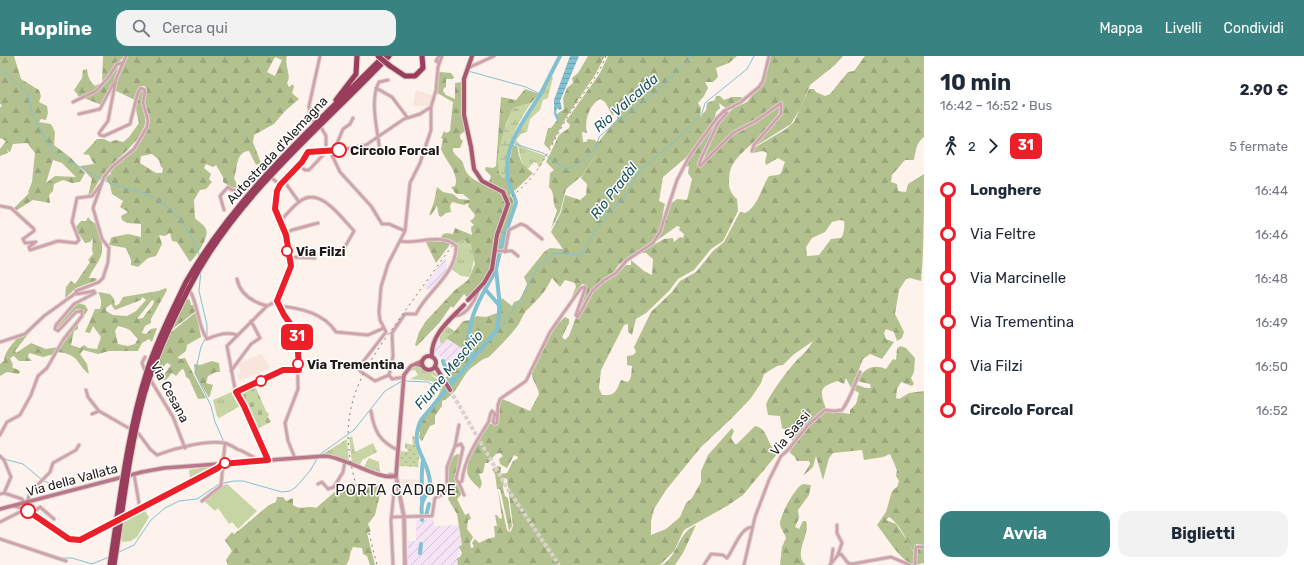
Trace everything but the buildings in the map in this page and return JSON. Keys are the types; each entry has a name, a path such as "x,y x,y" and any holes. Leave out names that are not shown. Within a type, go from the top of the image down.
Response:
{"highway":[{"path":"321,119 356,74 357,56"},
{"path":"378,56 405,76 415,76 423,68 422,56"},
{"name":"Autostrada d'Alemagna","path":"110,565 130,440 148,370 174,306 207,252 242,201 384,56"},
{"name":"Autostrada d'Alemagna","path":"114,565 134,441 144,396 164,339 207,252 245,204 389,56"},
{"path":"364,82 393,56"}],"main road":[{"path":"468,300 480,287 492,269 498,231 508,202 502,191 482,181 474,170 471,147 464,120 464,83 467,68 472,56"},
{"path":"396,476 404,379 407,370 415,364 430,357 435,338 464,305"},
{"path":"430,357 436,362 434,368"},
{"path":"422,361 423,366"},
{"path":"415,364 423,366 428,370 434,368"},
{"path":"434,368 441,375 449,389"},
{"name":"Via della Vallata","path":"0,509 150,470 314,456 333,457 379,474 396,476"},
{"path":"389,476 396,470"}],"street":[{"path":"0,206 11,208 34,229 23,240 25,243 36,242 29,247 30,250 58,241 76,243 79,240 72,222 78,198 92,196 112,167 134,149 147,127 148,120 143,103 145,90 141,88 138,92 130,124 104,136 100,135 99,133 108,121 115,83 126,56"},
{"path":"313,121 309,113 309,106 320,56"},
{"path":"389,375 375,381 359,369 386,333 379,312 381,287 388,264 405,231 410,183 420,163 431,130 431,107 435,95 439,63 436,61 441,56"},
{"path":"467,68 494,56"},
{"path":"459,483 462,481 464,468 478,437 489,421 491,412 495,413 493,422 496,424 498,422 498,405 500,399 526,382 550,332 581,288 585,287 576,315 578,317 592,291 603,281 616,273 627,260 653,243 660,232 676,180 689,157 724,111 742,102 759,87 763,81 769,56"},
{"path":"73,102 96,91 108,78 117,64 122,63"},
{"path":"380,152 378,136 375,128 376,88 379,82 388,80"},
{"path":"79,114 100,110 115,83"},
{"path":"376,88 392,97 407,117"},
{"path":"724,111 727,113 718,123 699,165 700,166 733,133 756,121 781,103 780,114 754,145 752,151"},
{"path":"295,458 288,441 285,423 298,389 299,370 297,333 278,306 277,301 290,270 285,234 279,223 275,209 277,191 280,185 300,165 308,152 334,151 366,145 407,117 420,114 431,107"},
{"path":"334,151 344,129 350,124 353,118"},
{"path":"322,129 326,136 328,151 340,172 371,206 382,224 389,224 405,231"},
{"path":"300,165 305,170 309,170 328,151"},
{"path":"224,210 220,196 224,190 228,187 232,190 240,190 257,169 263,169"},
{"path":"273,179 280,185"},
{"path":"0,342 25,334 44,316 76,293 76,291 102,280 108,262 108,248 102,239 93,213 95,200 103,180"},
{"path":"284,181 299,202"},
{"path":"279,223 299,202 312,197 321,198 354,231 342,252"},
{"path":"285,234 292,230 318,223"},
{"path":"504,252 509,230 521,224 526,226 542,239"},
{"path":"389,375 392,364 393,331 405,314 416,314 425,298 444,278 456,253 456,246 451,242 424,239 404,242 400,241"},
{"path":"496,251 512,251 518,256"},
{"path":"288,257 315,258"},
{"path":"237,279 243,292 248,298 267,306"},
{"path":"182,283 190,290 200,316 201,330 207,339 218,334 233,333 237,335"},
{"path":"454,316 459,315 470,307 480,287"},
{"path":"0,435 7,422 20,415 31,395 38,376 47,368 63,340 82,316 82,311 76,312 58,331 55,329 56,326 74,304 95,293 94,291 80,294 76,293"},
{"path":"268,460 244,406 236,392 227,346 267,306 277,301"},
{"path":"278,306 317,315 334,327 336,332 368,336 384,328"},
{"path":"231,371 251,344 260,338 251,321"},
{"name":"Via Cesana","path":"144,357 142,363 144,371 154,384 173,417 185,448"},
{"path":"236,392 283,370 299,370"},
{"name":"Via Sassi","path":"752,527 769,480 781,456 788,450 809,424 824,410 842,410 850,399 852,389 860,372"},
{"path":"389,375 392,378 404,379"},
{"path":"86,390 88,398 99,411 139,434 157,455 185,448 225,443 261,461"},
{"path":"92,414 99,411"},
{"path":"371,412 379,435 384,443 398,450"},
{"path":"392,517 424,517 432,514 435,498 443,494 446,488 447,467 455,446 459,425"},
{"path":"202,501 221,484 225,443"},
{"path":"455,446 461,444 463,448 456,479 464,495"},
{"path":"26,509 26,502 30,494 50,472 53,463 76,450 79,445"},
{"path":"0,456 4,460 11,477 4,493"},
{"path":"318,484 322,482 330,489 336,486 344,470 345,461"},
{"path":"13,506 26,509 31,514 74,541 80,540 218,468 222,464"},
{"path":"134,474 140,509"},
{"path":"389,476 397,484"},
{"path":"396,476 404,517 405,565"},
{"path":"393,565 392,517 394,491"},
{"path":"0,494 4,493 15,496 26,502"},
{"path":"393,499 401,499"},
{"path":"31,514 40,507 54,519"},
{"path":"0,522 26,509"},
{"path":"830,564 838,555 842,543 837,533 837,525"},
{"path":"704,565 711,554 723,554 728,558 742,534 748,528 752,527"},
{"path":"744,565 752,527"},
{"path":"0,539 66,561"},
{"path":"915,565 916,547 924,547"},
{"path":"830,564 833,549"},
{"path":"838,555 843,556 848,563 852,564 891,557 910,565"}],"shaded area":[{"path":"416,90 434,96 431,106 413,106"},
{"path":"444,259 446,259 447,270 443,277 433,289 431,288 430,290 423,288"},
{"path":"440,333 442,344 446,338 463,349 464,355 449,371 445,365 444,359 433,353 435,342"},
{"path":"262,354 270,368 240,381 237,375 241,373 238,363"},
{"path":"401,479 421,480 420,489 401,488"},
{"path":"434,519 434,526 459,525 462,544 459,547 460,555 457,555 458,565 408,565 408,541 416,541 416,520"}],"green space":[{"path":"0,56 14,56 21,79 39,90 41,96 39,102 47,106 48,113 46,120 41,119 39,122 51,124 55,132 54,145 71,158 85,173 80,182 72,183 63,180 54,184 53,191 49,195 50,203 33,200 17,210 14,208 29,193 28,192 32,182 35,153 27,143 13,144 10,152 7,149 8,153 0,156 0,149 6,141 0,138 0,108 2,105 0,104","holes":["53,160 62,163 76,177 55,176 46,183"]},
{"path":"103,56 124,56 102,84"},
{"path":"126,56 287,56 286,63 289,77 287,83 289,87 293,84 294,87 292,93 299,99 285,111 274,124 254,135 253,142 261,163 256,165 249,151 241,154 234,178 238,187 232,188 223,182 223,177 216,165 213,167 206,164 204,168 211,174 209,179 212,182 206,189 200,190 194,200 195,218 205,227 207,232 199,251 190,262 177,242 172,241 170,233 165,236 159,235 162,244 156,256 148,258 138,267 131,265 131,260 126,248 109,245 111,238 113,237 128,234 141,237 141,224 127,223 122,220 121,216 128,212 120,207 123,201 112,194 110,185 105,178 111,174 111,169 139,141 148,120 144,101 146,90 145,86 138,88 135,100 114,90 118,70","holes":["275,57 282,60 275,76 267,72","152,154 159,160 161,167 163,168 162,173 156,173 140,163 141,156"]},
{"path":"588,56 605,56 595,75 567,116 549,149 544,144 548,128 551,128 558,119 557,114 564,109 563,98 567,88 573,83 572,78 578,73"},
{"path":"608,56 737,56 729,63 716,68 718,77 713,82 705,82 708,88 698,103 701,108 700,117 706,110 707,103 715,100 716,96 720,96 724,100 732,97 741,97 744,99 727,109 719,103 720,108 716,112 714,121 688,156 663,177 659,201 665,204 661,226 656,238 626,258 614,273 602,282 593,292 577,316 586,285 582,284 571,299 576,287 575,283 565,280 560,287 552,278 544,292 526,311 518,325 509,336 490,356 470,369 455,391 447,399 442,401 442,406 435,416 435,424 430,426 422,441 419,438 420,432 417,431 421,419 439,394 449,372 464,355 460,352 463,349 446,338 455,331 463,321 473,320 476,316 486,317 497,313 497,304 502,298 512,306 514,302 520,300 527,284 524,277 544,252 550,248 563,249 551,232 561,212 565,195 580,200 586,195 587,184 581,178 583,175 566,189 560,212 551,229 557,210 554,205 551,189 549,187 550,173 554,170 546,162 559,135 569,128 570,125 566,121 600,73","holes":["600,99 605,102 613,116 614,112 617,111 617,119 600,141 596,142 595,140 588,139 586,142 583,142 582,132 587,133 586,123 588,114 593,105"]},
{"path":"771,56 843,56 835,65 810,85 800,109 791,124 754,147 779,117 782,106 780,102 760,117 731,133 701,165 722,118 734,108 747,102 763,82"},
{"path":"865,56 924,56 924,137 918,144 914,160 905,160 892,175 891,182 897,184 898,191 906,192 908,184 924,174 921,281 910,278 906,279 899,290 895,314 904,332 902,338 897,341 894,332 886,329 884,333 886,339 894,342 882,359 870,354 863,359 859,369 860,372 851,388 846,378 844,384 838,381 827,385 822,390 826,409 813,418 792,441 790,432 782,428 780,416 768,415 766,404 784,375 808,349 813,341 793,355 783,365 777,366 764,374 761,383 751,398 701,447 666,490 654,509 651,521 651,535 666,529 680,517 686,503 692,498 701,482 701,471 708,455 732,428 734,431 731,438 735,444 737,444 755,426 760,427 771,446 778,453 743,495 727,506 684,530 674,551 660,565 458,565 457,558 460,557 462,553 459,547 462,545 457,514 448,499 451,493 446,491 447,471 450,461 457,454 460,455 455,481 460,488 461,495 457,499 465,515 469,513 471,519 468,520 467,529 473,537 470,543 471,548 474,547 472,543 475,539 479,543 495,537 494,526 497,526 495,515 497,515 500,519 502,518 498,490 507,530 509,532 511,531 513,526 507,479 504,478 503,488 505,496 508,498 512,526 509,531 500,489 497,489 495,474 492,469 498,466 501,467 500,474 507,473 513,461 518,457 514,455 507,468 500,464 499,459 503,456 500,453 496,454 488,463 485,463 483,473 479,474 482,483 480,489 470,479 467,470 470,456 477,441 487,423 495,425 499,423 498,407 500,398 530,411 539,394 532,371 550,335 565,317 569,319 569,323 562,337 565,340 569,336 576,317 579,317 594,291 603,282 615,276 626,265 631,265 631,260 644,271 652,275 653,259 646,253 640,253 664,239 673,238 674,242 680,237 683,238 684,234 679,230 680,227 677,226 655,242 659,236 669,205 677,199 687,200 692,179 688,173 689,166 684,167 699,144 725,113 716,125 698,166 733,133 761,119 780,103 779,113 768,130 743,152 731,168 729,186 737,199 738,211 723,241 711,249 694,270 678,279 669,291 646,313 636,319 632,335 628,332 628,324 624,325 601,370 599,388 602,395 613,394 621,380 628,382 631,377 632,366 627,365 627,356 633,355 636,352 634,347 651,312 671,293 680,281 696,272 713,251 724,242 740,212 745,213 753,206 769,176 781,173 785,162 778,158 766,165 765,162 767,153 763,151 753,153 754,148 786,129 794,122 809,89 814,89 816,92 825,96 830,94 848,72 854,71","holes":["840,220 844,221 844,230 841,238 831,239 819,255 807,256 806,247 812,238 825,232 832,222"]},
{"path":"119,63 114,82 102,105 86,99 85,97 104,83"},
{"path":"87,69 91,82 95,86 99,84 101,85 96,90 79,97 74,90 82,78 83,70"},
{"path":"438,73 451,73 454,77 453,79 446,79 446,87 443,91 446,95 455,99 455,83 462,82 463,123 465,131 460,135 460,138 463,141 460,148 453,148 453,152 462,161 468,175 478,182 488,185 491,176 485,170 486,167 493,168 496,166 501,97 516,100 525,89 539,94 531,103 513,108 506,124 499,150 502,178 509,176 508,168 513,145 517,146 520,159 523,164 533,173 510,195 513,200 513,204 510,213 513,215 509,228 511,230 506,251 494,251 489,271 479,287 469,299 464,294 453,308 451,306 440,322 417,346 415,345 419,332 426,321 455,290 468,280 475,264 471,244 467,243 465,240 456,243 451,240 440,239 442,235 448,233 453,234 455,228 472,235 471,227 474,225 470,221 475,215 468,206 469,203 464,205 452,202 450,206 451,212 446,213 441,217 439,216 437,206 431,215 429,215 434,202 437,187 443,192 453,194 459,199 470,200 463,194 456,194 451,187 455,186 456,181 454,172 441,149 443,139 441,138 444,131 446,133 450,131 453,102 437,93"},
{"path":"551,76 553,77 548,98 543,100 540,110 530,119 527,132 521,134 516,140 522,147 546,156 539,168 537,163 534,162 528,169 521,160 518,148 514,142 523,120"},
{"path":"141,88 145,91 143,101 146,119 144,127 128,150 108,169 91,194 88,196 92,179 80,166 94,164 89,155 83,154 97,139 104,139 110,142 116,140 123,142 129,137 139,123 136,110 136,101 138,92"},
{"path":"531,103 520,120 512,138 507,157 506,177 502,178 499,171 498,153 500,143 513,108"},
{"path":"88,217 92,222 97,224 102,241 102,250 99,261 89,278 96,278 97,280 76,288 65,298 66,287 71,281 75,284 90,262 88,260 93,254 93,238 90,242 85,243 75,228 81,221 86,221"},
{"path":"425,240 451,243 436,263"},
{"path":"465,240 467,243 471,244 474,252 473,265 469,277 461,276 451,269 458,253 456,243"},
{"path":"166,288 167,290 151,319 151,323 145,326 142,333 146,334 151,329 157,328 152,342 149,339 142,343 138,351 109,351 98,354 83,350 80,354 87,364 89,374 74,357 57,352 83,310 77,309 57,329 57,326 77,303 85,305 88,310 78,325 78,329 74,331 71,345 80,348 84,345 88,348 97,349 101,337 93,326 90,333 85,332 95,309 100,309 101,300 98,292 110,294 114,299 115,306 119,304 123,297 158,291","holes":["142,297 146,300 136,311 127,316 113,315 106,311 106,308 111,304 115,310 141,300","152,300 154,301 143,318 137,319","118,326 126,328 130,330 138,339 135,344 128,346 118,344 115,331"]},
{"path":"186,298 190,300 191,305 194,305 196,311 170,331"},
{"path":"196,312 201,337 187,345 186,351 178,357 179,359 185,358 206,398 198,399 189,379 186,377 184,370 182,369 176,376 172,373 165,381 162,377 171,365 167,363 161,369 157,366 170,333"},
{"path":"447,326 455,331 442,344 440,342 440,333"},
{"path":"33,328 15,351 16,353 31,343 46,349 58,347 54,354 43,357 29,353 28,357 32,361 19,361 14,356 10,358 13,365 12,367 20,371 19,374 7,372 0,376 0,364 4,361 10,346 24,333"},
{"path":"900,346 906,348 915,358 914,372 911,378 914,384 912,386 901,382 897,389 896,398 899,399 909,393 924,391 924,545 916,544 914,552 903,533 897,524 889,517 886,520 896,524 908,542 914,553 914,563 912,564 902,557 877,525 886,512 892,491 897,487 899,481 896,476 897,470 890,454 883,457 864,460 862,450 833,453 829,458 823,480 816,456 813,467 803,476 810,464 809,461 797,461 790,453 799,435 825,410 850,414 850,410 856,404 859,393 853,389 855,384 866,388 871,388 870,384 857,381 859,377 869,368 881,367 886,369 893,359 896,360 897,349"},
{"path":"212,361 219,363 220,372 216,372 208,376 206,383 213,385 209,398 195,374 194,364 200,365"},
{"path":"416,365 426,371 433,371 439,376 437,377 430,374 438,380 440,378 443,383 441,387 431,381 410,379 418,375 415,370 408,371"},
{"path":"255,386 266,411 269,414 268,417 271,422 256,429 240,393"},
{"path":"234,391 242,405 219,418 217,416 213,400"},
{"path":"352,436 355,452 373,443 377,452 362,460 360,465 352,463 349,438"},
{"path":"412,436 414,436 419,457 418,467 399,466 400,451 407,452 408,450 405,448 405,443 413,445"},
{"path":"347,439 349,462 337,457 323,454"},
{"path":"369,458 379,462 380,472 364,467"},
{"path":"209,467 210,470 190,481 189,470"},
{"path":"227,484 257,511 238,529 232,522 229,524 218,508 215,511 204,501 221,486"},
{"path":"803,484 811,485 809,495 798,510 799,518 795,527 799,529 803,521 806,521 807,526 801,555 802,561 806,565 780,565 782,547 786,538 780,525 781,519 792,495"},
{"path":"380,485 383,491 380,494 375,515 368,524 371,531 367,533 375,565 370,565 367,556 363,554 362,548 353,547 346,565 228,565 226,560 232,551 225,540 232,532 234,534 269,505 276,502 277,497 283,497 286,501 293,498 293,505 299,508 316,508 337,490 350,488 355,493 371,486"},
{"path":"143,508 149,517 137,537 131,541 122,542 117,521"},
{"path":"696,525 683,553 675,565 662,565 672,556 685,533"},
{"path":"918,546 924,547 924,563 915,565"}],"water":[{"path":"570,56 579,56 560,101 562,108 560,110 557,108 556,113 554,113 554,100"}],"waterway":[{"name":"Fiume Meschio","path":"422,520 422,504 430,482 429,473 418,445 418,430 421,420 497,330 500,307 496,269 502,243 516,203 508,180 508,156 511,145 521,124 540,95 560,56"},
{"name":"Rio Valcalda","path":"512,143 543,153 566,170 582,161 596,148 599,137 617,121 657,91 693,56"},
{"name":"Rio Pradàl","path":"497,330 504,324 521,298 540,264 554,253 581,255 597,228 625,196 640,171 687,130 702,113 705,103 747,69 754,56"},
{"path":"0,68 28,94 32,114 53,152 102,179"},
{"path":"468,71 526,87 540,94"},
{"path":"555,113 558,120"},
{"path":"104,180 117,186 148,195 162,203 185,226 198,250 199,256"},
{"path":"472,359 469,343 470,325 479,301 496,270"},
{"path":"201,271 199,291 207,325 207,336"},
{"path":"485,289 499,305"},
{"path":"205,339 201,347 195,373 211,406 215,422 224,442"},
{"path":"443,361 452,382"},
{"path":"319,455 354,430 385,391 402,381"},
{"path":"405,381 428,382 445,392"},
{"path":"117,553 134,545 151,520 165,508 179,501 197,499 219,484 234,481 243,481 282,492 290,491 296,487 310,471 318,457"},
{"path":"4,459 23,464 41,479"},
{"path":"422,502 423,461"},
{"path":"44,481 60,487 63,491"},
{"path":"426,516 429,504"},
{"path":"17,544 37,550"},
{"name":"Fiume Meschio","path":"420,553 421,544"},
{"path":"61,558 72,558 92,564 109,557"}],"tunnel":[{"path":"450,390 509,491 559,565"}],"railway":[{"path":"502,203 516,193 535,173 570,113 599,71 606,56"},
{"path":"358,492 351,465 348,438 349,420 356,391 376,352 452,246"},
{"path":"369,533 377,565"}],"bus line":[{"name":"31","path":"28,511 69,539 74,541 80,540 218,468 222,464 268,460 244,406 236,392 283,370 299,370 297,333 277,304 280,290 290,272 291,266 286,235 278,221 275,209 277,191 280,185 302,162 306,153 339,150"}],"place":[{"name":"Circolo Forcal","path":"339,150"},
{"name":"Via Filzi","path":"287,251"},
{"name":"Via Trementina","path":"298,364"}],"district":[{"name":"PORTA CADORE","path":"396,490"}]}
